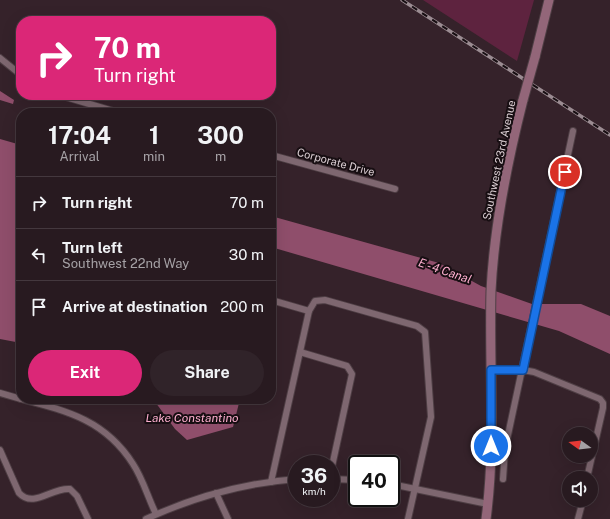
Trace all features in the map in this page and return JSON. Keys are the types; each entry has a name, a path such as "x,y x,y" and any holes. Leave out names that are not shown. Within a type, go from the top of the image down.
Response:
{"street":[{"name":"Southwest 23rd Avenue","path":"486,519 491,446 491,322 495,241 504,183 523,100 549,0"},
{"path":"0,58 16,71"},
{"path":"76,100 103,108"},
{"path":"503,479 505,449 574,131"},
{"name":"Corporate Drive","path":"276,156 395,189"},
{"path":"271,482 309,310 315,302 325,300 417,326 424,332 431,417 408,519"},
{"path":"276,301 309,310"},
{"path":"300,352 346,366 352,374 334,455"},
{"path":"491,370 523,370 540,374 600,399 603,403 603,408 590,471"},
{"path":"0,393 16,398"},
{"path":"39,404 78,415 101,429 113,439 133,464 156,514"},
{"path":"0,450 19,493 23,497 32,500 60,489 70,489 77,496 88,519"},
{"path":"146,519 156,514 216,493 288,480"},
{"path":"400,486 488,504"},
{"path":"216,493 228,519"},
{"path":"578,519 581,507"}],"shaded area":[{"path":"423,0 534,0 517,61"}],"water":[{"path":"0,91 14,100 13,104 0,100"},
{"path":"0,139 16,144 16,342 0,339"},
{"name":"E - 4 Canal","path":"276,217 439,263 481,286 532,304 581,304 610,316 610,354 559,331 276,248"},
{"name":"Lake Constantino","path":"157,404 239,404 233,427 187,440 175,429"}],"railway":[{"path":"402,0 610,135"}],"route":[{"path":"491,446 491,370 523,370 565,172"}]}
